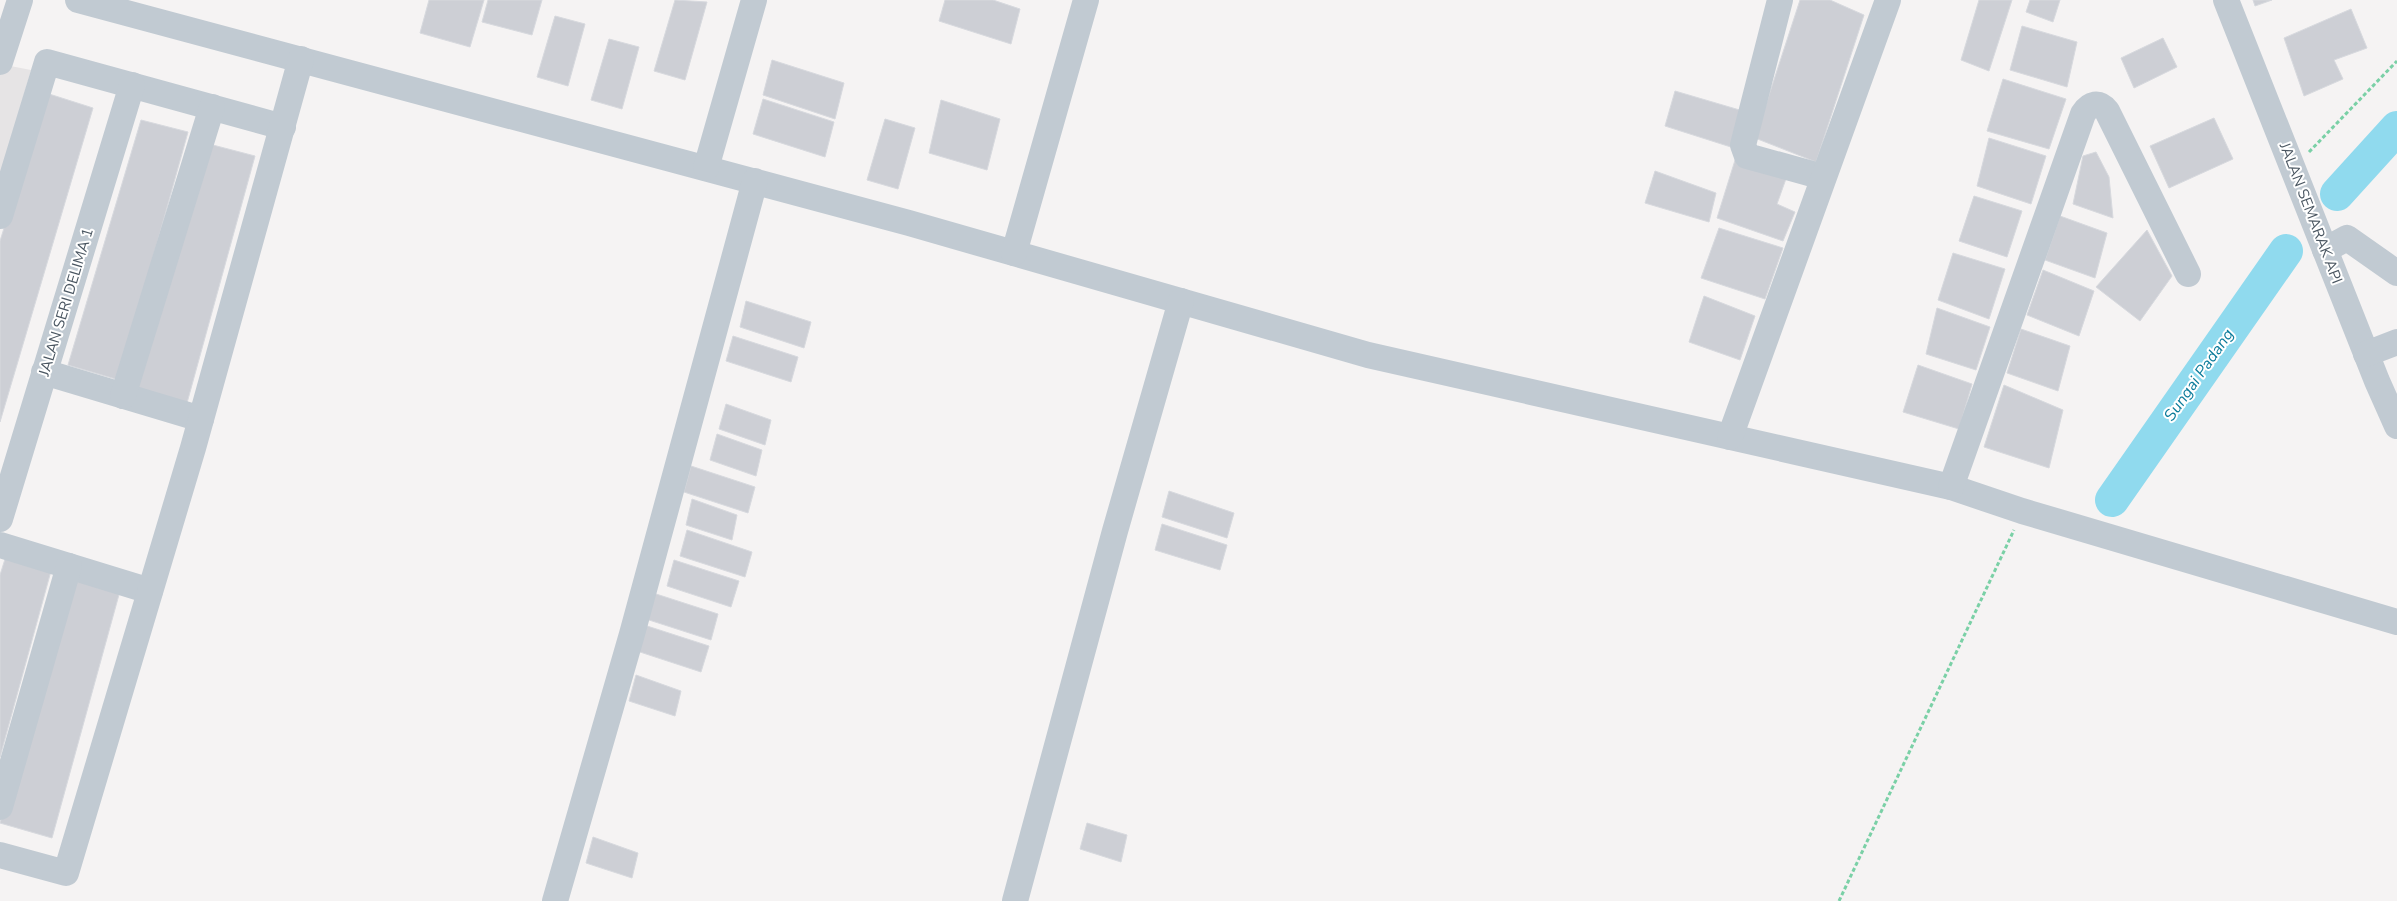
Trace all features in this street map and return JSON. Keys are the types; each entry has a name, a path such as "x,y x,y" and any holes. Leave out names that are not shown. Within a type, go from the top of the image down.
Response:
{"street":[{"path":"1,53 20,0"},
{"path":"78,0 706,168 1014,253 1368,355 1951,487 2022,511 2397,622"},
{"path":"706,168 754,0"},
{"path":"1014,253 1086,0"},
{"path":"1780,0 1744,151 1747,156 1823,177"},
{"path":"1730,437 1888,0"},
{"name":"JALAN SEMARAK API","path":"2226,0 2294,167 2366,354 2397,426"},
{"path":"0,855 66,873 201,419 301,59"},
{"path":"0,216 47,62 283,127"},
{"name":"JALAN SERI DELIMA 1","path":"0,519 11,444 44,372 132,85"},
{"path":"1951,487 2080,123 2088,107 2095,104 2102,106 2107,111 2188,274"},
{"path":"123,396 212,107"},
{"path":"555,901 632,634 755,182"},
{"path":"2325,250 2347,238 2397,273"},
{"path":"1015,901 1112,540 1180,301"},
{"path":"2366,354 2397,342"},
{"path":"44,372 201,419"},
{"path":"0,545 150,591"},
{"path":"0,807 69,566"}],"path":[{"path":"2294,167 2397,61"},
{"path":"1840,901 2022,511"}],"shaded area":[{"path":"0,64 31,70 0,177"}],"building":[{"path":"429,0 484,0 470,47 420,33"},
{"path":"488,0 542,0 532,35 482,22"},
{"path":"675,0 707,2 685,80 654,71"},
{"path":"945,0 993,0 1020,9 1011,44 939,21"},
{"path":"1800,0 1830,0 1864,15 1816,162 1755,138"},
{"path":"1979,0 2012,0 1989,71 1961,60"},
{"path":"2030,0 2060,0 2053,22 2026,12"},
{"path":"2253,0 2272,0 2255,6"},
{"path":"2351,9 2367,48 2334,60 2343,79 2304,96 2284,38"},
{"path":"555,16 585,24 568,86 537,77"},
{"path":"2022,26 2077,42 2067,87 2010,70"},
{"path":"2163,38 2177,67 2134,88 2121,58"},
{"path":"609,39 639,47 622,109 591,100"},
{"path":"772,60 844,83 835,119 763,95"},
{"path":"2003,79 2066,99 2049,149 1987,131"},
{"path":"1675,91 1743,111 1734,148 1665,126"},
{"path":"46,93 93,108 0,422 0,241"},
{"path":"763,99 834,122 825,157 753,134"},
{"path":"941,100 1000,119 987,170 929,153"},
{"path":"2214,118 2233,159 2169,188 2150,146"},
{"path":"885,119 915,128 898,189 867,180"},
{"path":"141,120 188,132 119,380 68,365"},
{"path":"1989,138 2046,156 2031,204 1977,186"},
{"path":"209,144 255,156 187,403 135,389"},
{"path":"2096,152 2109,177 2113,218 2073,204 2083,156"},
{"path":"1736,157 1787,176 1777,204 1795,212 1783,241 1717,218"},
{"path":"1655,171 1716,193 1709,222 1645,203"},
{"path":"1974,196 2022,211 2007,257 1959,241"},
{"path":"2060,216 2107,233 2095,278 2045,260"},
{"path":"1719,228 1783,248 1765,299 1701,278"},
{"path":"2147,230 2172,276 2140,321 2096,287"},
{"path":"1953,253 2005,269 1989,319 1938,300"},
{"path":"2043,270 2094,291 2079,336 2027,315"},
{"path":"1704,296 1755,316 1740,360 1689,342"},
{"path":"746,301 811,322 804,348 740,327"},
{"path":"1937,308 1990,327 1976,370 1926,354"},
{"path":"2021,329 2070,346 2058,391 2007,373"},
{"path":"733,336 798,357 791,382 726,361"},
{"path":"1918,365 1972,384 1959,429 1903,412"},
{"path":"2004,385 2063,410 2049,468 1984,447"},
{"path":"726,404 771,420 765,445 719,429"},
{"path":"717,434 762,450 756,476 710,460"},
{"path":"691,466 755,487 748,513 684,492"},
{"path":"1169,491 1234,513 1227,538 1162,517"},
{"path":"692,499 737,515 732,540 686,525"},
{"path":"1162,524 1227,545 1220,570 1155,550"},
{"path":"687,530 752,552 745,577 680,556"},
{"path":"5,559 51,571 0,757 0,575"},
{"path":"674,560 739,581 731,607 667,586"},
{"path":"73,578 120,591 52,838 0,823"},
{"path":"653,593 718,614 711,640 646,619"},
{"path":"644,625 709,646 701,672 637,651"},
{"path":"636,675 681,691 675,716 629,701"},
{"path":"1087,823 1127,835 1121,862 1080,849"},
{"path":"593,837 638,853 632,878 586,863"}],"waterway":[{"name":"Sungai Padang","path":"2337,194 2397,128"},
{"name":"Sungai Padang","path":"2112,500 2286,251"}]}
